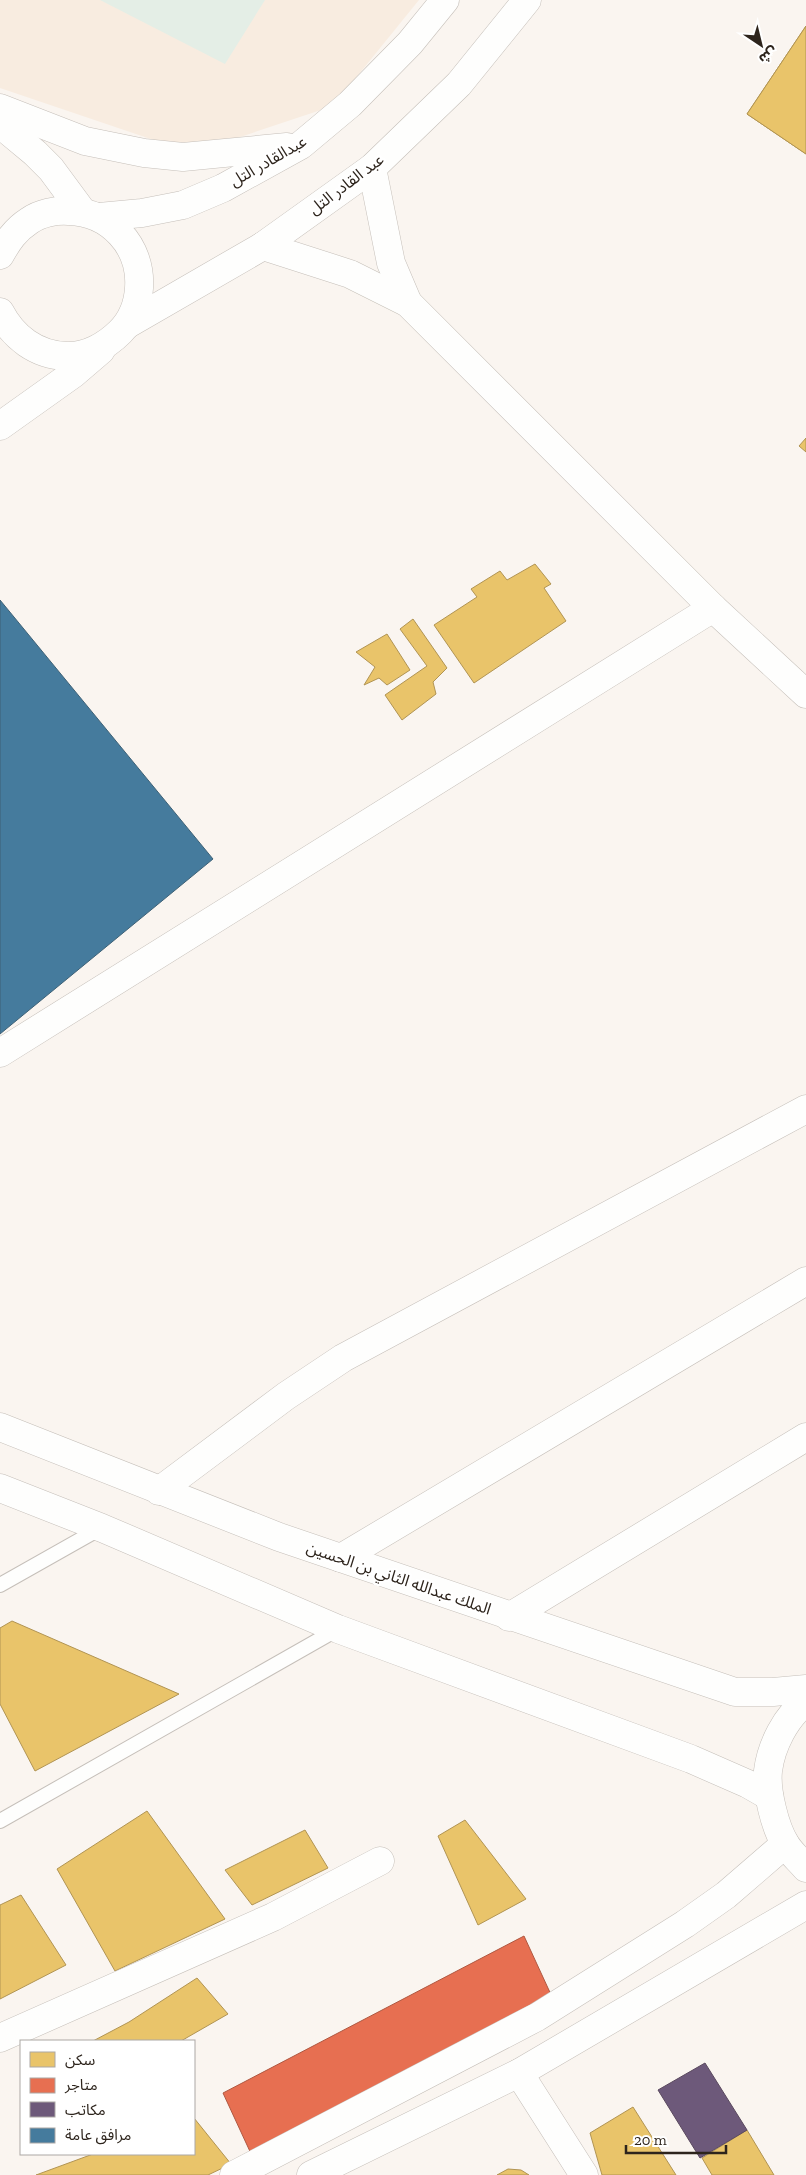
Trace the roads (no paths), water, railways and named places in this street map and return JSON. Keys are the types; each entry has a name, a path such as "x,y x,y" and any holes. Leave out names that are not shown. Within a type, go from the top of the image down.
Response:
{"main road":[{"name":"عبدالقادر التل","path":"0,255 10,237 30,220 56,210 91,214 142,213 183,205 223,188 301,145 350,104 410,43 445,0"},
{"name":"عبد القادر التل","path":"128,324 263,246 372,168 459,84 527,0"},
{"path":"0,108 84,141 144,153 184,156 301,145"},
{"path":"0,124 35,153 91,214 119,231 134,252 140,275 138,300 128,324 73,374 0,426"},
{"path":"372,168 391,262 408,303"},
{"path":"263,246 350,274 408,303 712,608 806,694"},
{"path":"0,312 7,326 23,342 44,352 66,356 88,353 109,343"},
{"path":"0,1053 712,608"},
{"path":"159,1491 286,1396 343,1358 806,1109"},
{"path":"341,1558 806,1282"},
{"name":"الملك عبدالله الثاني بن الحسين","path":"0,1427 159,1491 341,1558 509,1617 735,1692 773,1692 806,1689"},
{"path":"509,1617 806,1437"},
{"path":"0,1488 102,1528 338,1629 691,1759 748,1784 770,1796"},
{"path":"806,1702 798,1707 778,1737 768,1771 770,1796 775,1819 786,1844 806,1868"},
{"path":"234,2175 537,2017 685,1924 726,1895 786,1844"},
{"path":"0,2038 273,1917 380,1862"},
{"path":"311,2175 519,2073 806,1905"},
{"path":"519,2073 584,2175"}],"lane":[{"path":"0,1586 102,1528"},
{"path":"0,1820 338,1629"}]}
